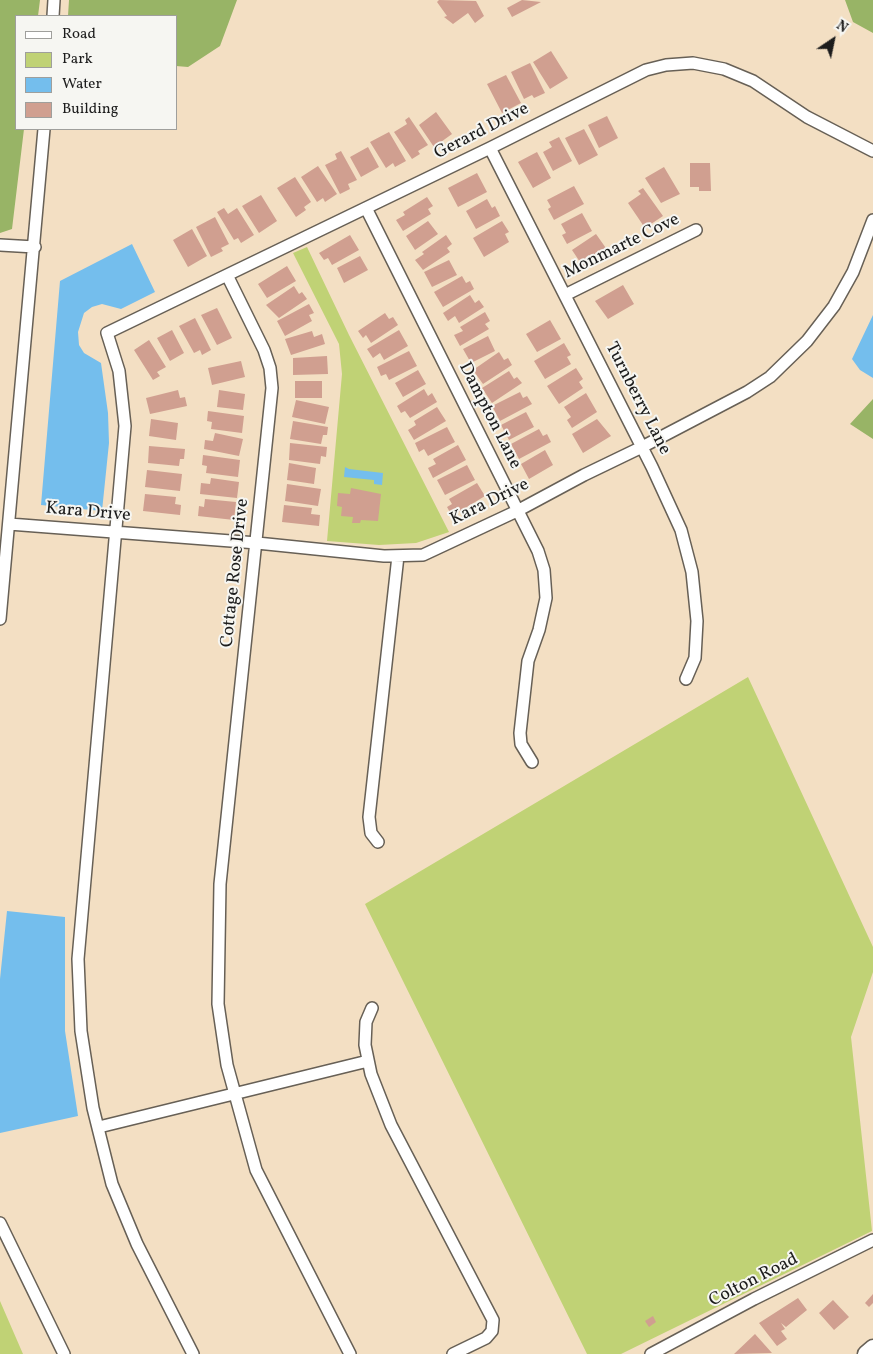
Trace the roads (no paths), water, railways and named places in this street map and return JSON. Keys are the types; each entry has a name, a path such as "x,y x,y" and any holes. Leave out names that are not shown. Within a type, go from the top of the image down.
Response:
{"highway":[{"path":"866,1354 873,1348"}],"street":[{"path":"53,15 54,0"},
{"name":"Gerard Drive","path":"117,533 125,426 119,371 107,333 490,148 646,70 666,65 693,63 724,69 753,81 806,117 873,151"},
{"path":"0,619 35,247 44,130"},
{"name":"Turnberry Lane","path":"490,148 642,447 672,508 688,549 696,596 696,648 692,666 686,679"},
{"name":"Dampton Lane","path":"366,208 538,551 546,584 543,613 528,661 520,733 521,744 532,762"},
{"name":"Kara Drive","path":"9,524 398,556 423,555 518,511 584,475 747,392 770,378 795,353 834,306 853,272 873,220"},
{"name":"Monmarte Cove","path":"565,295 696,230"},
{"path":"0,245 35,247"},
{"name":"Cottage Rose Drive","path":"227,275 264,350 270,368 272,388 220,884 218,1004 227,1065 256,1170 350,1354"},
{"path":"117,533 78,959 81,1031 93,1108 112,1184 137,1244 193,1354"},
{"path":"378,842 372,833 369,817 398,556"},
{"path":"372,1008 366,1022 365,1045 368,1060 391,1125 493,1320 492,1331 486,1338 453,1354"},
{"path":"99,1127 234,1095 368,1060"},
{"path":"0,1223 64,1354"},
{"name":"Colton Road","path":"651,1354 754,1299 873,1240"}],"water":[{"path":"132,244 155,292 121,309 102,304 92,307 84,313 78,332 79,345 84,353 101,363 108,413 109,443 102,511 41,505 60,281"},
{"path":"873,315 873,378 860,370 852,359"},
{"path":"345,467 383,473 382,485 374,484 374,480 344,477"},
{"path":"7,911 65,917 65,1031 78,1116 0,1133 0,979"}]}
